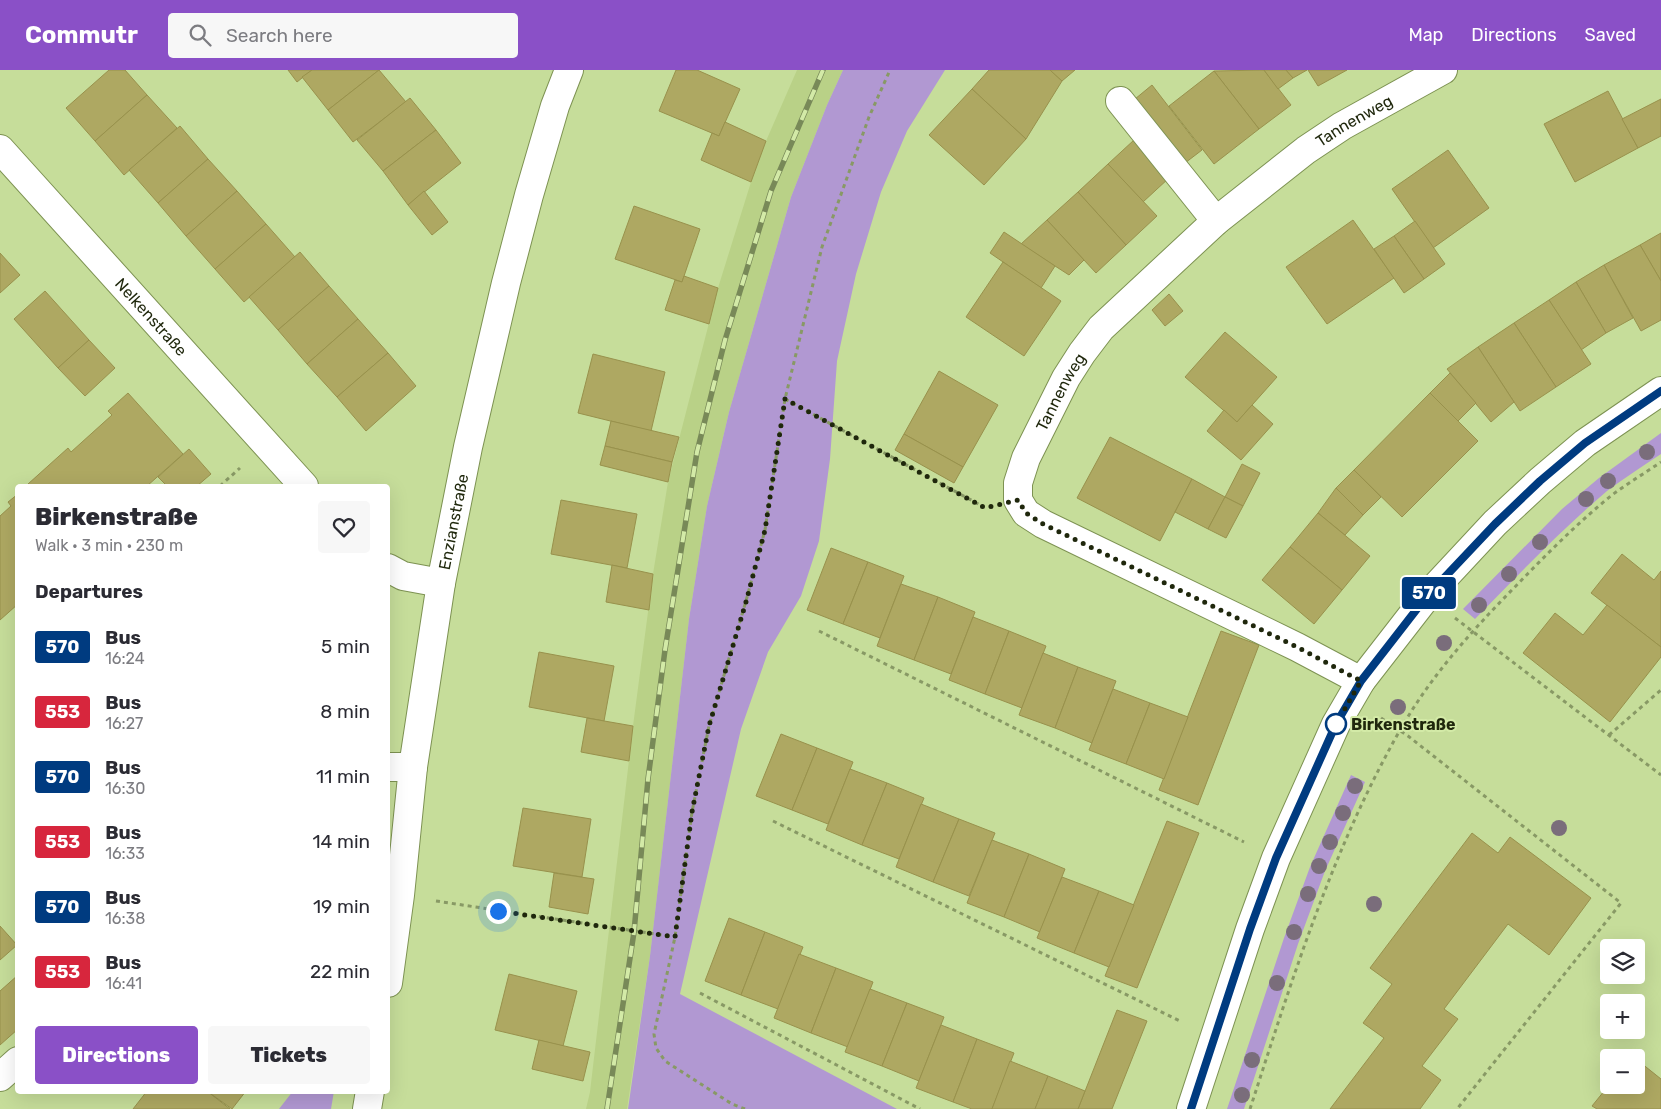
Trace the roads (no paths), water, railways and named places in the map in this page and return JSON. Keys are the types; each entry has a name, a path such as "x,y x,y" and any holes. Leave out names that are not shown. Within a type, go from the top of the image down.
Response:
{"street":[{"name":"Enzianstraße","path":"390,969 400,895 400,767 442,582 468,447 506,283 555,106 569,70"},
{"name":"Tannenweg","path":"1356,690 1297,647 1043,524 1026,513 1018,500 1018,483 1026,458 1066,378 1101,328 1126,303 1216,221 1323,138 1444,70"},
{"path":"1120,101 1216,221"},
{"name":"Nelkenstraße","path":"0,148 302,484"},
{"path":"1191,1109 1276,858 1336,724 1356,690 1427,596 1495,524 1540,481 1585,443 1661,391"},
{"path":"390,569 403,576 442,582"},
{"path":"0,1077 15,1064"},
{"path":"367,1109 370,1094"}],"railway":[{"path":"607,1109 634,932 648,779 665,650 697,452 725,340 771,191 823,70"}],"place":[{"name":"Birkenstraße","path":"1336,724"}]}
